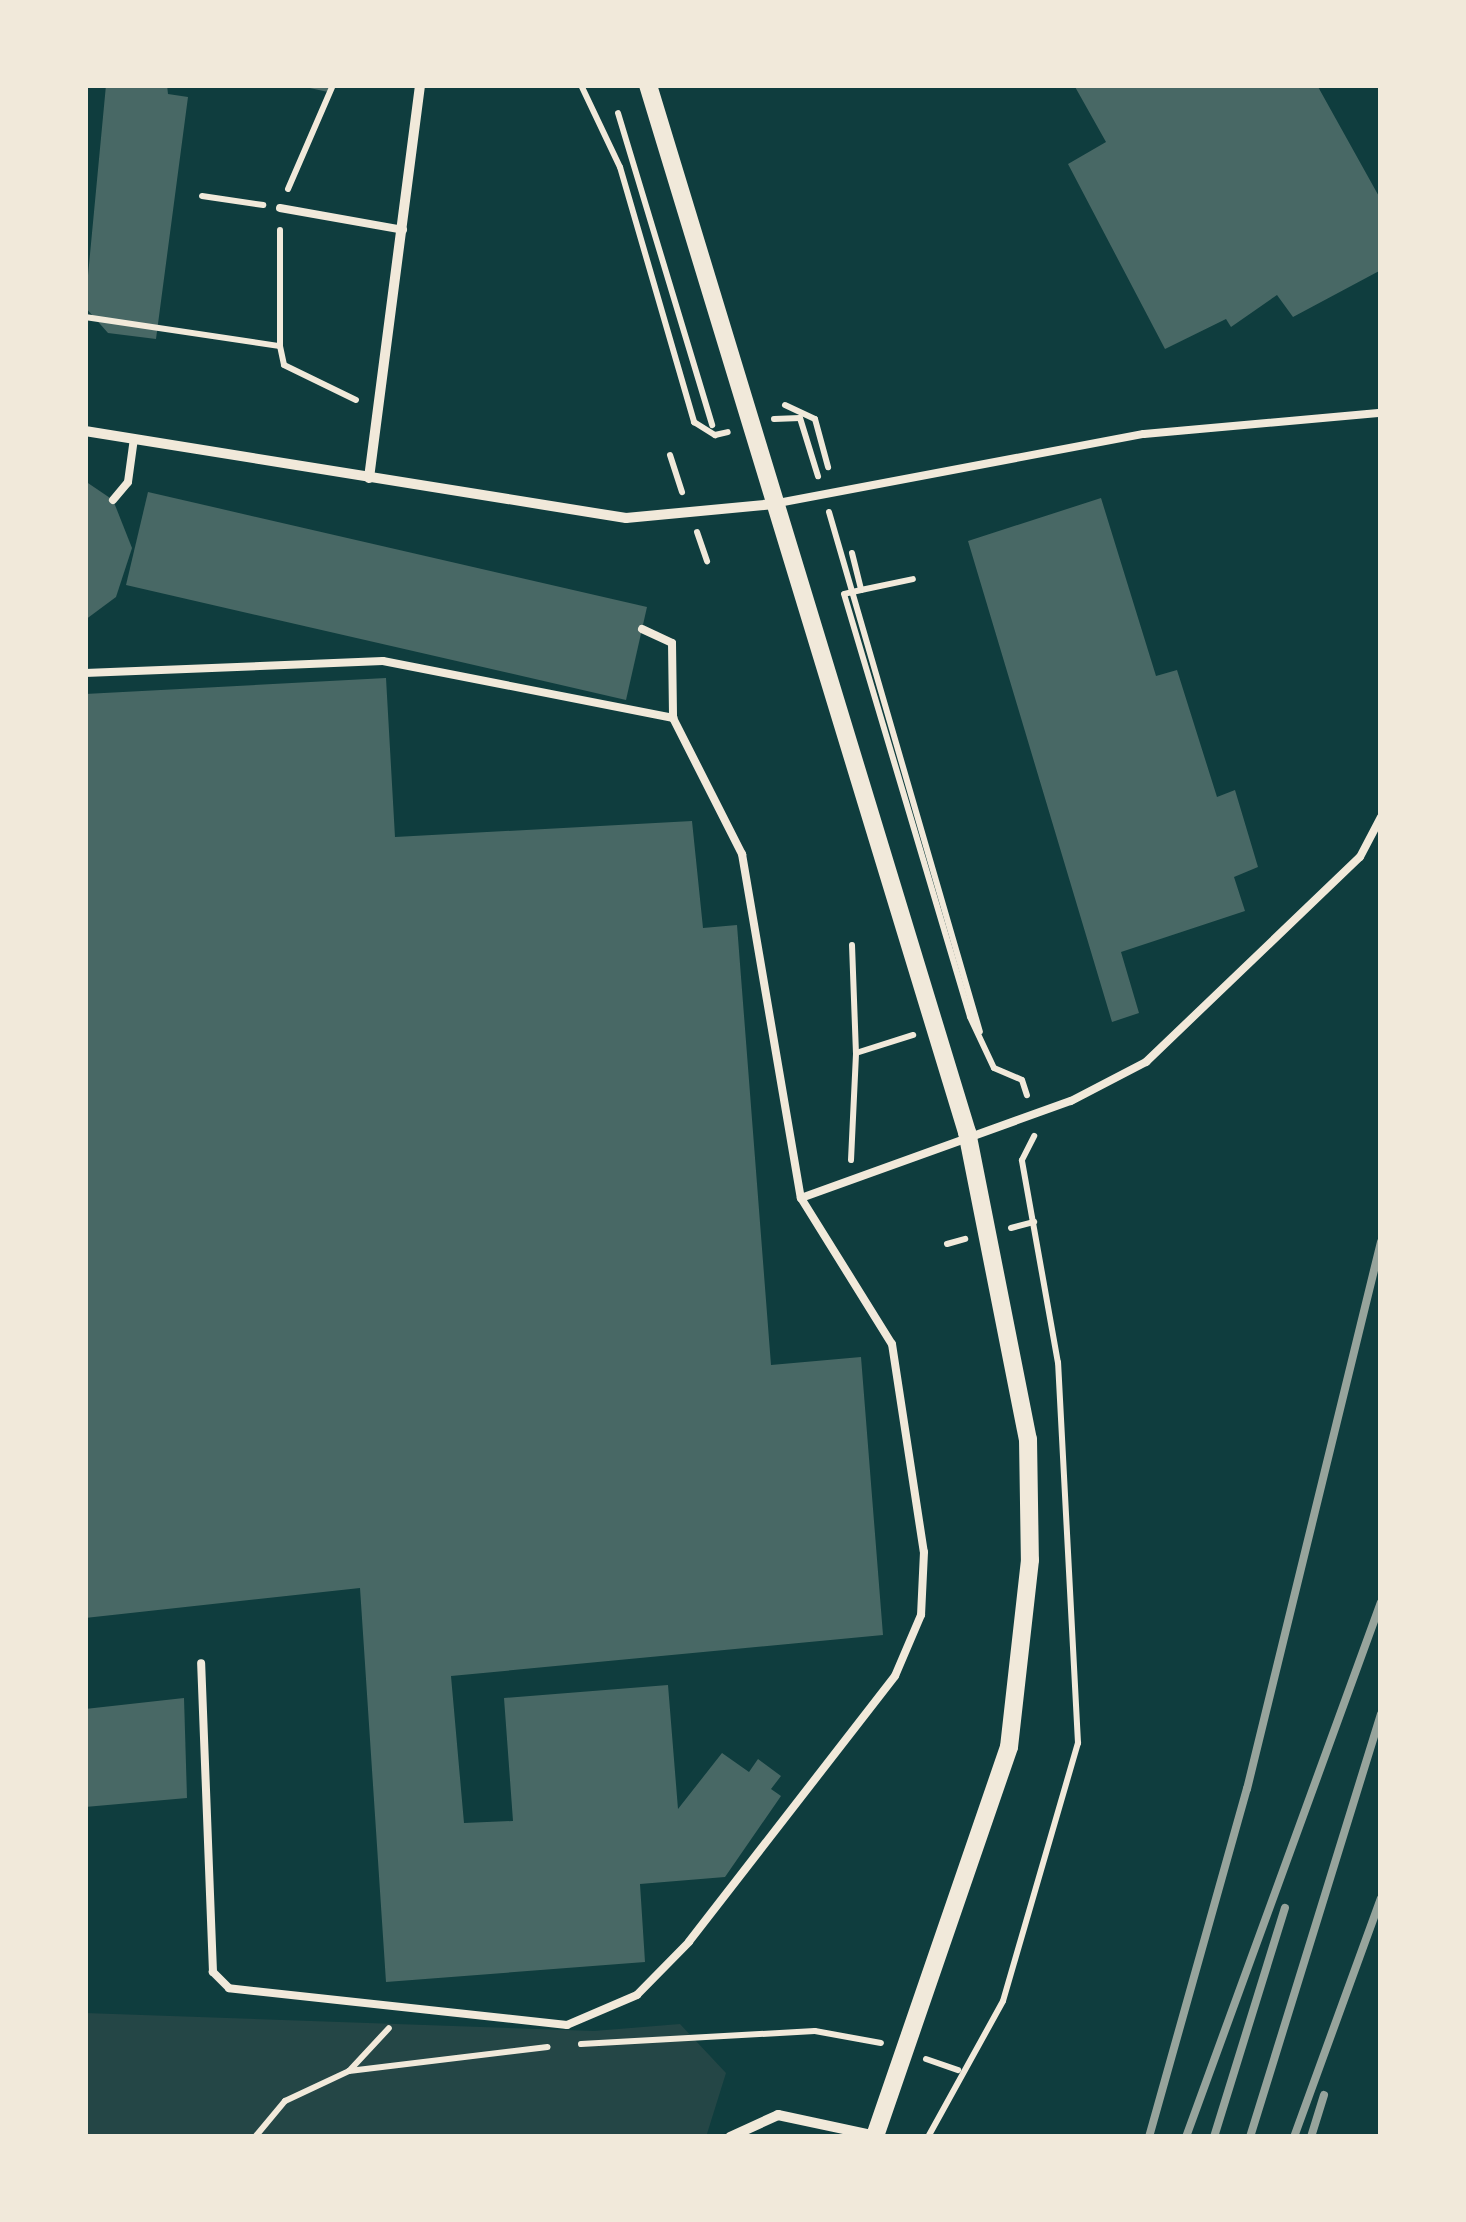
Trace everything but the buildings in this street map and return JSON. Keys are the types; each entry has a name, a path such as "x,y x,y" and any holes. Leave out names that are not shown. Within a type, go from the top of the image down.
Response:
{"street":[{"path":"369,478 420,85"},
{"path":"648,85 967,1132 1018,1352 1030,1560 1009,1746 910,2053 876,2136 778,2115 730,2137"},
{"path":"85,431 626,518 773,504"}],"lane":[{"path":"280,208 403,230"},
{"path":"773,504 1144,434 1381,414"},
{"path":"113,500 128,482 134,438"},
{"path":"200,1663 213,1972 229,1988 406,2011 567,2025 637,1995 690,1942 895,1676 922,1615 924,1552 892,1344 801,1198 742,854 673,718 672,643 642,630"},
{"path":"85,674 383,661 673,718"},
{"path":"801,1198 967,1132 1034,1115 1146,1062 1360,857 1381,817"}],"path":[{"path":"333,85 280,208 280,346 284,365 379,411"},
{"path":"581,85 620,167 694,422 714,436"},
{"path":"618,113 712,425"},
{"path":"202,196 280,208"},
{"path":"85,317 280,346"},
{"path":"785,405 815,419 828,467"},
{"path":"787,415 804,424 816,470"},
{"path":"852,553 857,591"},
{"path":"844,560 857,591 980,1014 980,1033"},
{"path":"913,579 844,594 970,1016 994,1068 1022,1080 1034,1115 1022,1160 1058,1363 1078,1742 1003,2000 958,2070 928,2137"},
{"path":"850,1176 856,1052 852,945"},
{"path":"856,1052 980,1014"},
{"path":"349,2071 406,2011"},
{"path":"255,2137 285,2101 349,2071 570,2044 815,2030 910,2053 958,2070"}],"shaded area":[{"path":"85,2013 594,2031 680,2024 726,2073 706,2137 85,2137"}],"railway":[{"path":"1149,2137 1247,1789 1381,1242"},
{"path":"1186,2137 1381,1602"},
{"path":"1250,2137 1381,1714"},
{"path":"1294,2137 1381,1898"},
{"path":"1214,2137 1285,1908"},
{"path":"1311,2137 1324,2095"}]}
